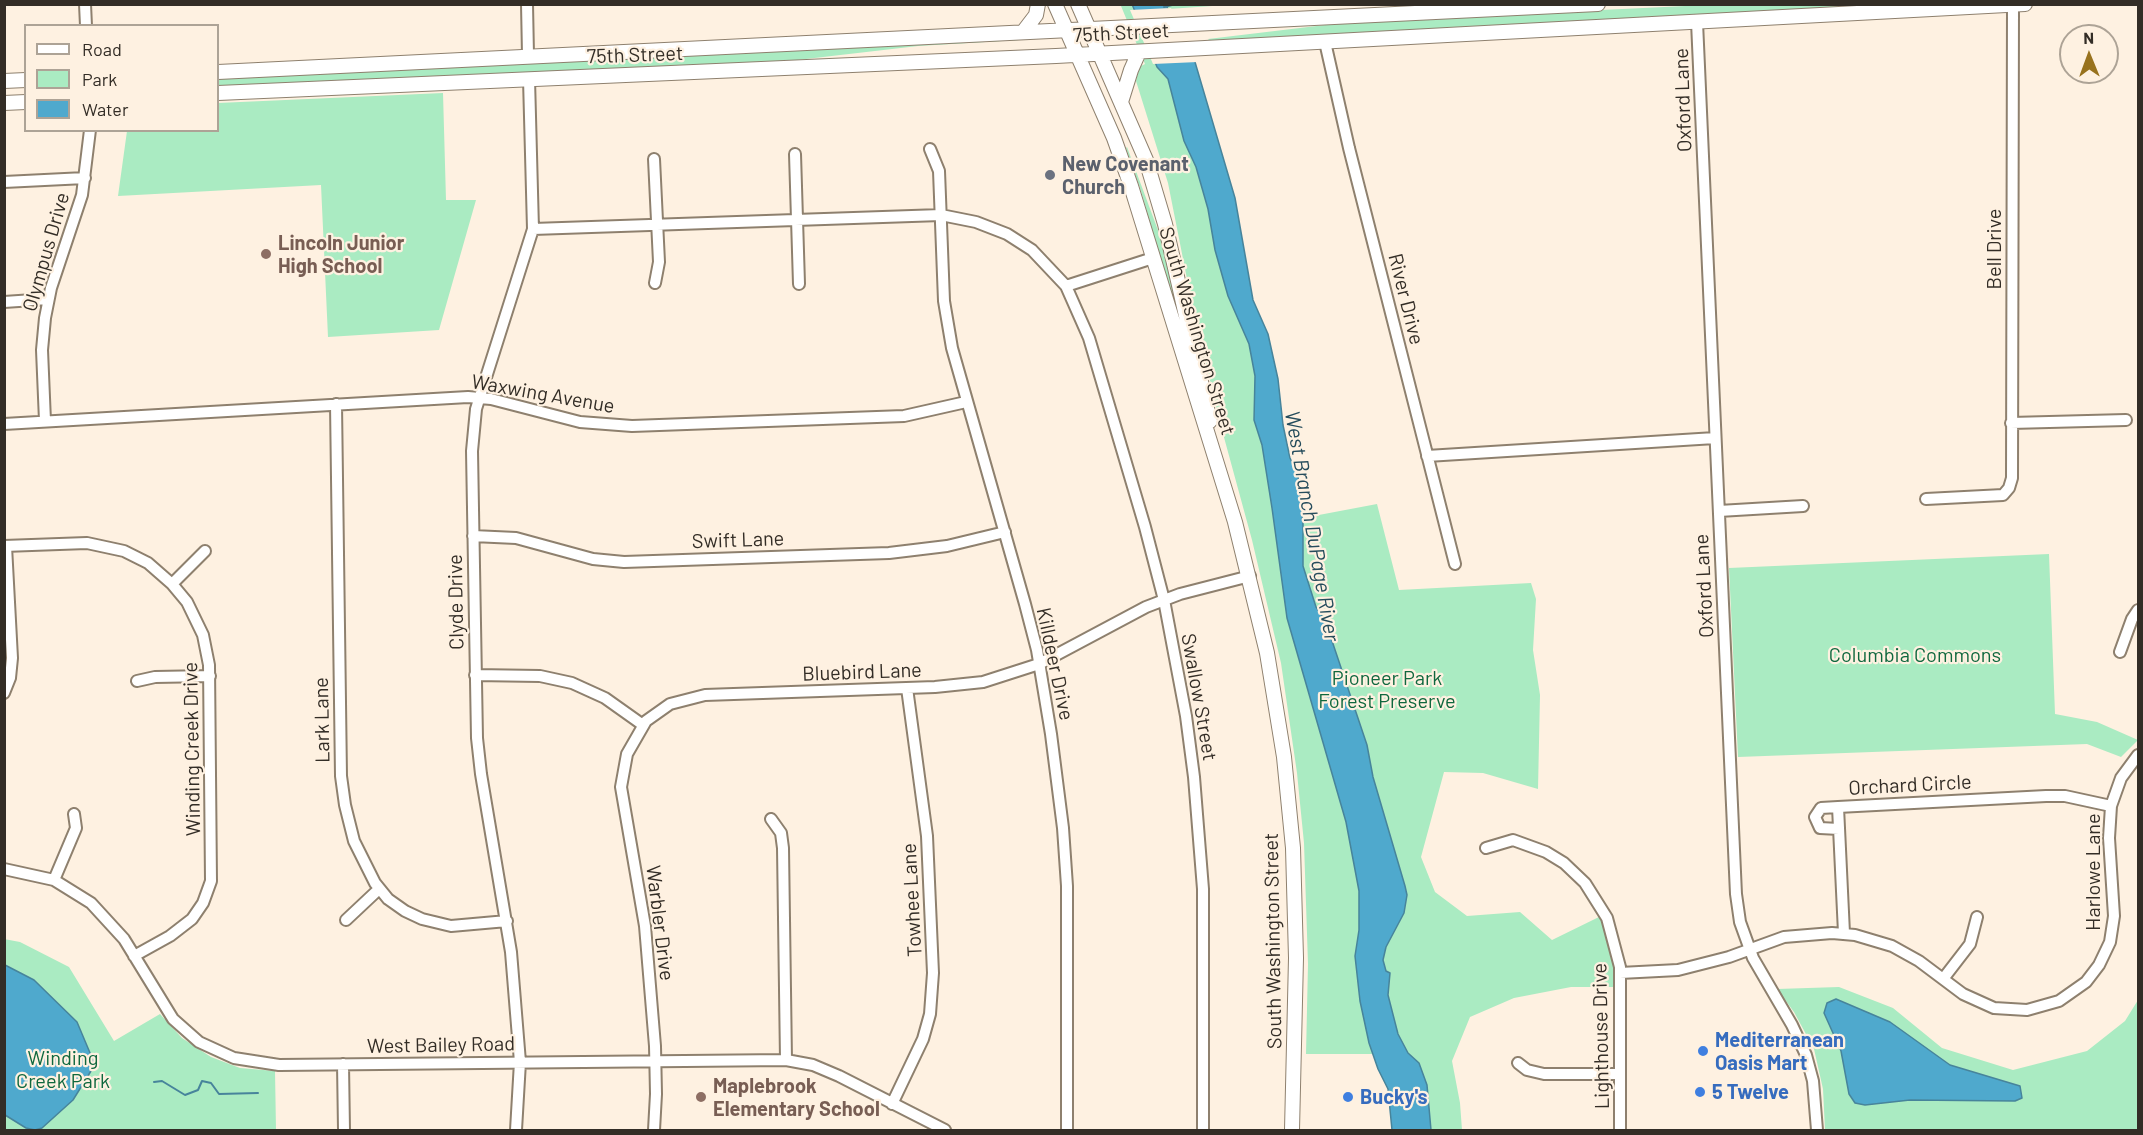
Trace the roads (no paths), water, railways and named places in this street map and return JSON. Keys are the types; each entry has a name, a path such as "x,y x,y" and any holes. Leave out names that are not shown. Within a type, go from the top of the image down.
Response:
{"main road":[{"path":"1023,32 1036,15 1038,4"},
{"name":"South Washington Street","path":"1055,4 1114,138 1220,470 1250,576 1280,720 1293,848 1296,958 1292,1131"},
{"name":"South Washington Street","path":"1078,4 1141,143 1156,192 1204,387 1220,470"},
{"name":"75th Street","path":"219,72 1598,4"},
{"name":"75th Street","path":"219,93 1100,54 2025,4"},
{"path":"1121,102 1139,52"},
{"path":"4,81 24,81"},
{"path":"4,103 24,102"}],"street":[{"path":"85,4 86,24"},
{"path":"527,4 528,55"},
{"name":"Bell Drive","path":"1926,499 1997,496 2007,492 2012,478 2013,5"},
{"name":"Oxford Lane","path":"1697,22 1736,894 1740,922 1749,950 1759,973 1792,1024 1806,1055 1813,1081 1817,1131"},
{"name":"River Drive","path":"1325,42 1455,564"},
{"name":"Clyde Drive","path":"516,1131 520,1062 507,921 481,774 475,675 473,430 480,398 533,229 529,80"},
{"name":"Olympus Drive","path":"45,421 42,350 48,300 75,219 85,178 90,132"},
{"name":"Killdeer Drive","path":"930,149 938,165 945,312 966,402 1005,532 1039,664 1059,788 1067,886 1067,1131"},
{"path":"795,154 799,284"},
{"path":"654,159 660,262 655,283"},
{"path":"4,182 85,178"},
{"name":"Swallow Street","path":"533,229 941,215 976,222 1007,234 1032,250 1066,286 1089,338 1164,600 1186,716 1200,844 1205,940 1203,1131"},
{"path":"1066,286 1153,258"},
{"path":"4,302 48,300"},
{"name":"Waxwing Avenue","path":"4,424 336,404 480,398 580,422 632,426 904,416 966,402"},
{"name":"Lark Lane","path":"336,404 341,784 354,841 366,868 379,889 405,911 430,922 451,926 507,921"},
{"path":"2011,423 2126,420"},
{"path":"1427,456 1715,438"},
{"path":"1719,511 1803,506"},
{"name":"Swift Lane","path":"473,536 516,538 593,559 624,562 889,553 947,546 1005,532"},
{"name":"Winding Creek Drive","path":"5,546 77,542 101,544 135,556 172,584 187,602 200,626 210,676 212,869 210,887 192,919 170,936 134,956"},
{"path":"4,693 10,678 12,658 5,546"},
{"path":"172,584 205,551"},
{"name":"Bluebird Lane","path":"643,725 670,704 705,695 907,688 983,682 1039,664 1119,621 1164,600 1250,576"},
{"path":"2120,652 2132,619 2139,610"},
{"path":"475,675 540,676 572,683 605,698 643,725"},
{"path":"137,681 155,677 210,676"},
{"name":"Towhee Lane","path":"892,1104 923,1039 930,1014 933,973 927,836 907,688"},
{"name":"Warbler Drive","path":"643,725 627,754 621,787 645,926 655,1060 654,1131"},
{"name":"Harlowe Lane","path":"1620,973 1678,970 1797,935 1844,933 1892,946 1919,961 1973,1000 1994,1008 2015,1011 2037,1008 2059,1001 2086,982 2104,957 2114,923 2109,838 2110,806 2121,778 2139,755"},
{"name":"Orchard Circle","path":"1844,933 1838,807 2046,796 2065,796 2110,806"},
{"path":"1838,807 1821,808 1815,817 1820,828 1839,829"},
{"path":"54,880 76,828 74,814"},
{"path":"771,819 781,833 783,848 786,1060"},
{"name":"Lighthouse Drive","path":"1486,848 1505,841 1519,841 1546,852 1570,868 1595,896 1607,918 1615,940 1620,973 1620,1131"},
{"name":"West Bailey Road","path":"4,869 54,880 77,892 101,911 134,956 173,1019 207,1047 234,1058 263,1064 786,1060 823,1069 945,1131"},
{"path":"346,921 379,889"},
{"path":"1943,979 1970,944 1977,917"},
{"path":"1518,1063 1527,1070 1544,1074 1620,1074"},
{"path":"343,1064 344,1131"}],"water":[{"path":"1132,4 1166,5 1195,62 1235,198 1253,300 1268,334 1278,379 1283,425 1290,458 1298,476 1303,524 1303,566 1316,607 1325,620 1367,745 1373,777 1407,895 1404,913 1386,947 1383,960 1386,971 1390,973 1388,995 1398,1034 1408,1053 1419,1063 1427,1085 1431,1130 1392,1130 1388,1089 1369,1043 1360,1001 1355,956 1359,930 1359,891 1346,822 1287,618 1262,445 1254,420 1255,376 1249,344 1228,296 1215,250 1208,209 1196,167 1184,141 1168,79 1157,67"},
{"path":"5,965 34,980 77,1022 93,1060 91,1071 73,1100 42,1128 35,1130 26,1128 5,1115"},
{"path":"1836,999 1890,1022 1950,1065 2020,1086 2022,1098 2015,1101 1910,1100 1865,1105 1855,1103 1849,1094 1841,1051 1824,1013 1827,1003"}],"waterway":[{"path":"1164,7 1176,4"},
{"path":"154,1082 162,1081 185,1095 198,1090 202,1081 211,1083 219,1094 258,1093"}],"place":[{"name":"New Covenant Church","path":"1050,175"},
{"name":"Lincoln Junior High School","path":"266,254"},
{"name":"Mediterranean Oasis Mart","path":"1703,1051"},
{"name":"5 Twelve","path":"1700,1092"},
{"name":"Maplebrook Elementary School","path":"701,1097"},
{"name":"Bucky's","path":"1348,1097"}],"water label":[{"name":"West Branch DuPage River","path":"1312,526"}],"park label":[{"name":"Columbia Commons","path":"1915,655"},
{"name":"Pioneer Park Forest Preserve","path":"1387,690"},
{"name":"Winding Creek Park","path":"63,1070"}]}
